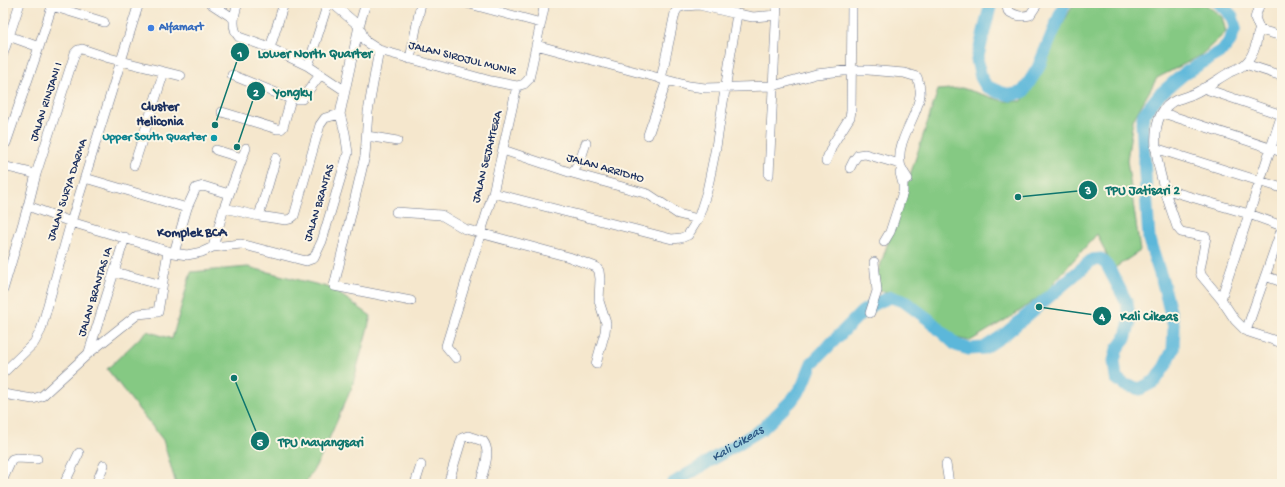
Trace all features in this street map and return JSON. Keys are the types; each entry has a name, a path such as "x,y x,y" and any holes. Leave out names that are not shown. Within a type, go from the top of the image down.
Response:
{"street":[{"path":"3,54 6,35 20,3"},
{"name":"JALAN SURYA DARMA","path":"3,373 38,338 70,222 122,62 139,3"},
{"path":"210,3 233,18"},
{"path":"238,3 233,18 236,34 239,37 270,48 308,66 344,90"},
{"path":"270,48 284,3"},
{"path":"308,66 328,3"},
{"name":"JALAN SIROJUL MUNIR","path":"332,3 341,7 359,26 365,41 379,50 491,81 517,86 524,84 529,79 545,3"},
{"name":"JALAN BRANTAS","path":"70,222 126,237 171,252 188,255 202,252 212,247 241,244 306,261 314,258 322,241 348,153 345,132 340,114 344,90 366,3"},
{"path":"410,59 421,3"},
{"path":"466,3 483,5 541,23"},
{"path":"768,175 777,3"},
{"path":"826,161 833,144 850,118 852,3"},
{"path":"1006,3 1008,11 1014,15 1022,16 1030,15 1038,3"},
{"path":"1260,3 1255,18 1260,30"},
{"path":"3,144 6,143 52,4 104,22"},
{"path":"648,135 664,79 675,13 678,8 700,4 736,14 753,16 776,15"},
{"path":"493,193 672,239 681,238 688,235 698,219 707,191 716,147 736,14"},
{"path":"1260,30 1262,29 1282,36"},
{"path":"1260,30 1258,31 1252,54 1246,64 1194,93 1168,105 1162,113 1159,121 1155,148 1161,179 1178,230 1181,232 1206,237 1200,271 1201,275 1221,299 1235,320 1246,331 1281,341"},
{"path":"6,35 39,47"},
{"path":"536,45 689,86 705,88 773,86 816,74 852,70 904,73 917,77 920,88 920,96 900,150 900,172 904,184 904,192 890,232 884,242"},
{"name":"JALAN RINJANI I","path":"3,290 36,174 75,53 82,49 122,62 181,76"},
{"path":"379,50 369,105 365,156 334,286 411,301"},
{"path":"1246,64 1282,76"},
{"path":"134,165 164,72"},
{"path":"232,75 291,99 302,99 320,75"},
{"name":"JALAN SEJAHTERA","path":"456,358 446,346 493,193 517,86"},
{"path":"1203,88 1282,115 1221,299"},
{"path":"222,112 281,129 283,127 291,99"},
{"path":"1162,113 1282,152"},
{"path":"224,208 259,216 286,220 294,216 320,125 324,118 340,114"},
{"path":"367,136 397,141"},
{"path":"572,173 580,160 586,142"},
{"path":"212,247 224,208 246,148"},
{"path":"1155,148 1282,188"},
{"path":"216,150 242,158"},
{"name":"JALAN ARRIDHO","path":"503,150 572,173 648,194 678,214 698,219"},
{"path":"850,168 858,155 865,154 901,166 908,179"},
{"path":"259,216 276,158"},
{"path":"3,166 36,174"},
{"path":"85,178 187,208"},
{"path":"3,394 33,399 42,396 89,353 138,314 158,312 162,285 171,252 194,191 203,186 229,194"},
{"path":"1164,189 1249,214 1282,227 1246,331"},
{"path":"28,206 70,222"},
{"path":"396,212 441,215 465,229 569,257 596,267 599,271 600,279 599,301 606,323 604,338 596,364"},
{"name":"JALAN BRANTAS IA","path":"89,353 126,237"},
{"path":"870,313 877,291 874,262"},
{"path":"115,272 162,285"},
{"path":"1265,276 1282,282"},
{"path":"448,483 462,438 468,436 483,441 487,448 480,484"},
{"path":"71,484 66,480 79,452"},
{"path":"3,480 12,459 37,459"},
{"path":"946,464 949,484"},
{"path":"96,484 104,465"},
{"path":"415,484 421,465"}],"green space":[{"path":"1074,3 1204,3 1222,17 1226,32 1200,56 1157,78 1133,120 1127,160 1140,251 1113,269 1097,234 1054,282 1053,287 1017,313 970,341 951,337 910,299 873,288 938,90 962,88 1003,101 1022,101"},
{"path":"248,267 331,288 371,316 352,387 320,459 305,484 176,484 163,440 107,369 147,331 172,339 191,272"}],"waterway":[{"name":"Kali Cikeas","path":"991,3 977,60 981,77 986,86 999,92 1011,95 1023,92 1038,68 1065,3"},
{"name":"Kali Cikeas","path":"672,484 762,429 792,400 803,385 812,363 862,312 878,302 891,297 905,302 928,319 956,345 969,349 984,348 1004,335 1092,260 1101,259 1107,265 1127,303 1130,322 1125,339 1117,349 1114,361 1116,378 1125,385 1140,389 1155,381 1173,350 1174,327 1163,283 1149,240 1142,122 1144,114 1159,95 1185,73 1222,51 1230,41 1235,28 1232,16 1219,3"}],"place":[{"name":"Alfamart","path":"151,28"},
{"name":"Lower North Quarter","path":"215,125"},
{"name":"Upper South Quarter","path":"214,138"},
{"name":"Yongky","path":"237,147"},
{"name":"TPU Jatisari 2","path":"1018,197"},
{"name":"Kali Cikeas","path":"1039,307"},
{"name":"TPU Mayangsari","path":"234,378"}],"district":[{"name":"Cluster Heliconia","path":"160,114"},
{"name":"Komplek BCA","path":"192,233"}]}
